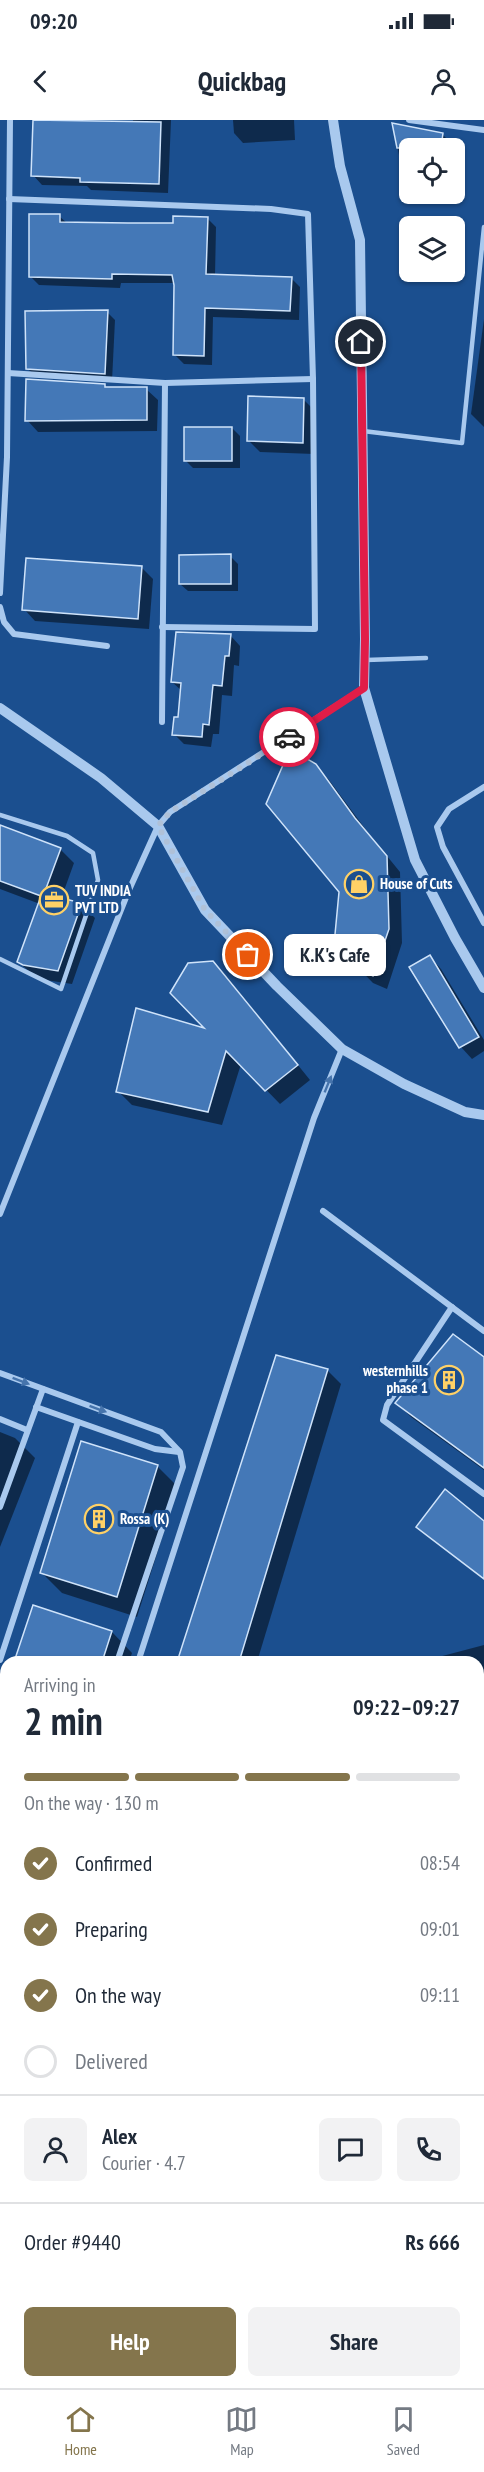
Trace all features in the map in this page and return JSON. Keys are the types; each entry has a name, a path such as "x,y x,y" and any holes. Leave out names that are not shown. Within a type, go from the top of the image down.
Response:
{"street":[{"path":"0,593 3,457 8,373 10,120"},
{"path":"333,120 340,166 360,240 364,688 415,860 455,938 484,988"},
{"path":"409,120 484,129"},
{"path":"9,198 271,208 308,214 313,379 315,629 162,627"},
{"path":"0,308 8,308"},
{"path":"8,373 165,383 313,379"},
{"path":"162,722 165,383"},
{"path":"0,607 4,622 14,634 107,646"},
{"path":"0,1214 129,890 158,826 170,812 364,688"},
{"path":"0,708 101,778 158,826 205,910 277,986 342,1049 404,1084 465,1112 484,1115"},
{"path":"484,787 449,809 437,827 443,847 484,923"},
{"path":"140,1656 314,1118 342,1049"},
{"path":"323,1211 484,1331"},
{"path":"452,1307 387,1405 383,1419 484,1494"},
{"path":"0,1373 161,1432 180,1452 183,1467 119,1656"},
{"path":"0,1507 43,1389"},
{"path":"36,1407 155,1449 180,1452"},
{"path":"0,1419 27,1430"},
{"path":"1,1656 78,1422"}],"lane":[{"path":"363,431 462,443 484,227"},
{"path":"363,661 426,658"},
{"path":"0,815 67,836 93,853 98,880 61,989 0,959"}],"building":[{"path":"33,120 161,122 159,184 80,182 80,178 31,176"},
{"path":"392,123 443,133 442,138 399,138 399,148 397,148"},
{"path":"29,214 60,214 60,222 173,223 173,216 208,217 206,274 292,277 290,311 205,308 204,356 173,355 174,285 172,275 112,274 112,279 29,277"},
{"path":"108,310 105,374 26,369 25,311"},
{"path":"26,379 105,384 105,387 147,387 147,420 25,421"},
{"path":"248,396 304,398 303,443 247,441"},
{"path":"184,427 232,427 232,461 184,461"},
{"path":"231,554 231,584 179,584 179,555"},
{"path":"26,558 142,566 138,619 22,610"},
{"path":"176,632 231,634 229,656 225,656 222,686 213,685 209,725 203,724 202,737 172,735 174,717 178,717 181,683 171,682"},
{"path":"290,749 316,764 355,818 387,856 389,929 373,976 358,969 334,945 339,892 266,804"},
{"name":"TUV INDIA PVT LTD","path":"0,825 61,848 44,894 82,903 58,971 17,962 41,896 0,881"},
{"path":"430,955 479,1037 459,1048 409,967"},
{"path":"213,961 298,1065 265,1091 226,1051 208,1112 116,1092 136,1008 204,1028 170,993 188,963"},
{"name":"westernhills phase 1","path":"453,1334 484,1357 484,1468 395,1403"},
{"path":"276,1355 328,1369 241,1656 179,1656"},
{"name":"Rossa (K)","path":"81,1441 158,1465 117,1597 40,1573"},
{"path":"445,1489 484,1521 484,1579 416,1527"},
{"path":"33,1605 112,1631 104,1656 16,1656"}],"way so far":[{"path":"248,955 205,910 158,826 170,812 289,737"}],"place":[{"name":"House of Cuts","path":"359,884"},
{"name":"TUV INDIA PVT LTD","path":"54,900"},
{"name":"K.K's Cafe","path":"248,955"},
{"name":"westernhills phase 1","path":"449,1380"},
{"name":"Rossa (K)","path":"99,1519"}],"route":[{"path":"289,737 364,688 361,342"}]}
